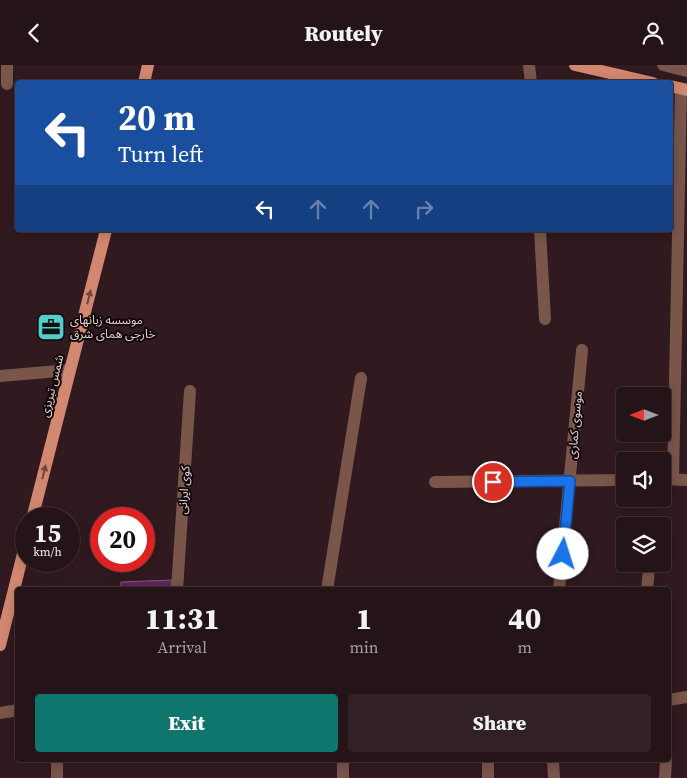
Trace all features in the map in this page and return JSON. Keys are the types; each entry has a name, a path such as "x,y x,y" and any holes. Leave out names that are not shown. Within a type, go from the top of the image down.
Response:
{"main road":[{"path":"145,80 148,65"},
{"path":"576,65 640,80"},
{"name":"شمس تبریزی","path":"35,507 105,232"},
{"path":"0,645 18,572"}],"street":[{"path":"7,65 7,84"},
{"path":"530,65 531,80"},
{"path":"663,65 687,71"},
{"path":"669,452 679,89"},
{"path":"540,232 546,319"},
{"name":"موسوی کماری","path":"560,587 582,350"},
{"path":"0,376 70,371"},
{"path":"327,587 361,378"},
{"name":"کوی ایرانی","path":"177,587 190,391"},
{"path":"671,479 687,480"},
{"path":"435,482 616,480"},
{"path":"647,587 649,572"},
{"path":"671,701 687,697"},
{"path":"0,713 15,710"},
{"path":"56,778 57,762"},
{"path":"343,762 343,778"},
{"path":"488,762 488,778"},
{"path":"553,762 554,778"},
{"path":"665,778 666,762"}],"building":[{"path":"172,580 172,587 121,587 121,582"}],"place":[{"name":"موسسه زبانهای خارجی همای شرق","path":"51,327"}],"route":[{"path":"493,482 570,481 563,554"}]}
